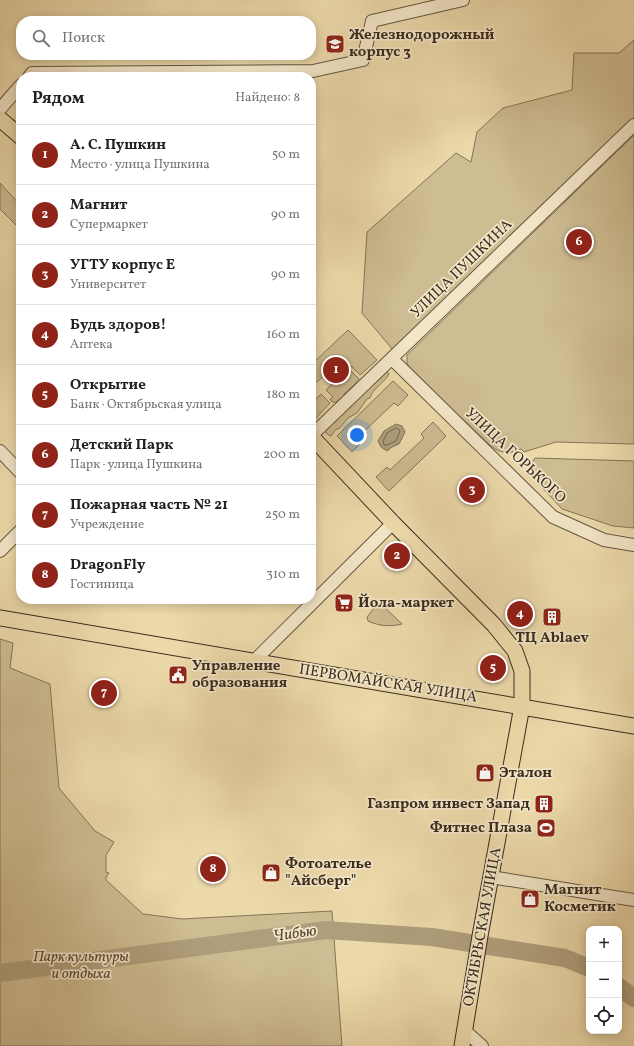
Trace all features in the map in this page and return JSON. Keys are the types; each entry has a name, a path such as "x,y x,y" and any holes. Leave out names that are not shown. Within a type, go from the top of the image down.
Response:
{"main road":[{"path":"0,119 16,133"},
{"name":"ОКТЯБРЬСКАЯ УЛИЦА","path":"316,441 393,523 494,625 514,651 522,671 522,706 480,936 462,1046"},
{"name":"ПЕРВОМАЙСКАЯ УЛИЦА","path":"0,618 634,726"}],"street":[{"path":"242,72 313,71 363,60 372,21 463,0"},
{"path":"0,108 16,90"},
{"name":"УЛИЦА ПУШКИНА","path":"316,431 634,125"},
{"name":"УЛИЦА ГОРЬКОГО","path":"392,359 470,437 553,516 604,540 634,545"},
{"path":"0,451 16,468"},
{"path":"316,599 393,523"},
{"path":"0,551 16,535"},
{"path":"254,661 311,604"},
{"path":"491,877 634,900"},
{"path":"465,1031 482,1046"}],"green space":[{"path":"634,40 634,118 393,350 362,313 367,232 456,153 471,162 477,132 503,108 572,90 574,53 619,53"},
{"path":"634,135 634,444 556,442 524,452 521,449 513,452 498,451 410,370 407,363 407,355"},
{"path":"0,183 16,201 16,225 0,209"},
{"path":"348,330 377,360 360,375 352,367 342,362 342,359 317,382 316,360"},
{"path":"348,368 359,379 344,394 344,396 336,402 332,402 330,399 333,397 326,390"},
{"path":"387,371 389,374 387,377 371,394 370,398 367,399 357,413 348,418 340,428 335,430 332,435 330,436 324,431 369,385 380,379 382,374"},
{"path":"393,381 408,395 398,406 394,403 358,437 363,441 352,452 337,436"},
{"path":"321,394 330,403 316,418 316,399"},
{"path":"433,422 446,436 389,491 376,477 387,467 390,470 424,438 421,434"},
{"path":"535,458 634,461 634,528 613,526 562,509 527,471"},
{"path":"383,606 402,624 385,626 368,621 367,617 375,607"},
{"name":"Парк культуры и отдыха","path":"0,639 13,643 10,668 50,684 59,788 95,831 114,842 106,855 106,872 109,873 106,880 143,914 182,919 332,911 342,1046 0,1046"}],"water":[{"path":"396,424 402,426 405,432 399,444 387,451 381,447 378,441 384,431"}],"waterway":[{"name":"Чибью","path":"0,973 326,930 432,937 565,958 586,967"},
{"name":"Чибью","path":"622,989 634,998"}],"place":[{"name":"Железнодорожный корпус 3","path":"335,44"},
{"name":"Детский Парк","path":"579,242"},
{"name":"А. С. Пушкин","path":"336,370"},
{"name":"УГТУ корпус Е","path":"472,490"},
{"name":"Магнит","path":"397,556"},
{"name":"Йола-маркет","path":"344,603"},
{"name":"Будь здоров!","path":"520,614"},
{"name":"ТЦ Ablaev","path":"552,617"},
{"name":"Открытие","path":"493,668"},
{"name":"Управление образования","path":"178,675"},
{"name":"Пожарная часть № 21","path":"104,693"},
{"name":"Эталон","path":"485,773"},
{"name":"Газпром инвест Запад","path":"544,804"},
{"name":"Фитнес Плаза","path":"546,828"},
{"name":"DragonFly","path":"213,869"},
{"name":"Фотоателье \"Айсберг\"","path":"271,873"},
{"name":"Магнит Косметик","path":"530,899"}]}
